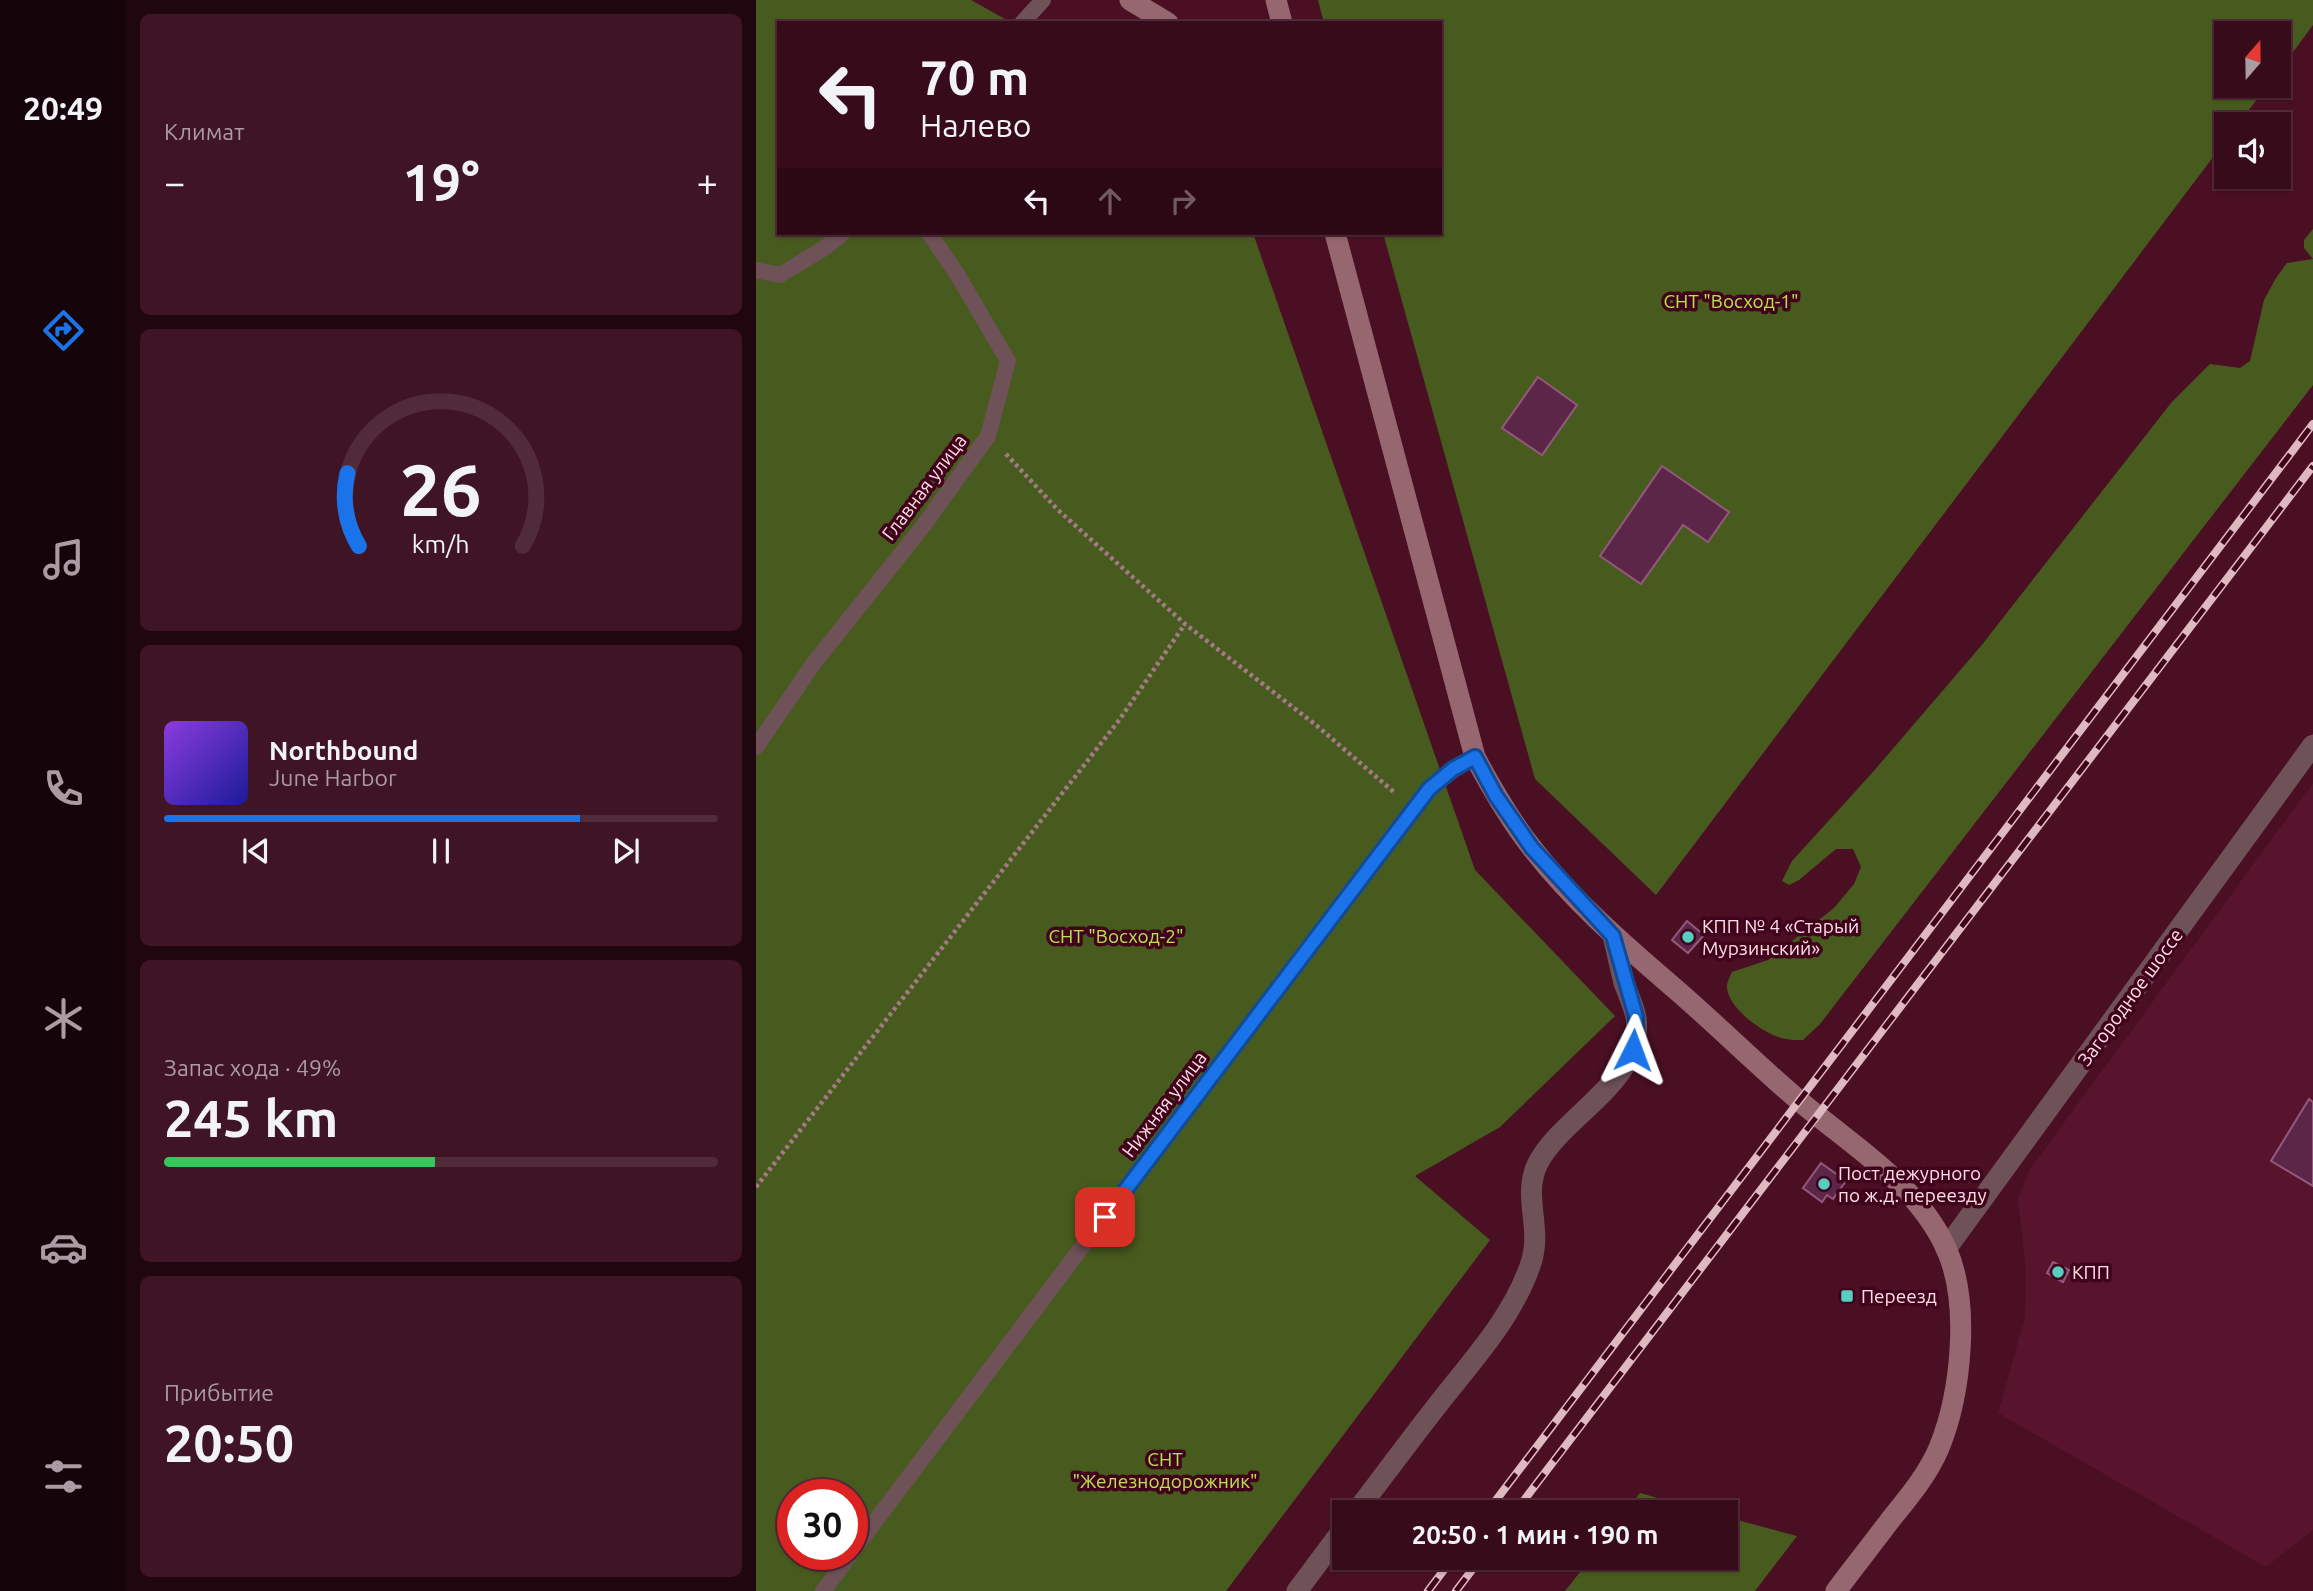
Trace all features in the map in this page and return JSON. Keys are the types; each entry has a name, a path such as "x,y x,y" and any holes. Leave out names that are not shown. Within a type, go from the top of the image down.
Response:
{"street":[{"path":"1130,0 1165,21"},
{"path":"1276,0 1281,21"},
{"path":"1336,235 1475,757 1496,796 1532,848 1613,936 1799,1101 1880,1164 1928,1219 1946,1249 1956,1283 1959,1314 1959,1351 1951,1410 1938,1449 1919,1483 1836,1591"},
{"name":"Загородное шоссе","path":"1946,1249 2313,745"},
{"path":"1365,1500 1512,1307 1536,1247 1531,1195 1532,1181 1538,1164 1546,1150 1612,1082 1633,1050 1636,1017 1613,936"},
{"path":"1297,1591 1332,1544"}],"lane":[{"path":"1024,21 1043,0"},
{"path":"756,270 779,275 841,235"},
{"name":"Главная улица","path":"756,747 814,663 924,525 988,436 1009,360 930,235"},
{"name":"Нижняя улица","path":"868,1530 1408,815 1429,789 1453,769 1475,757"},
{"name":"Нижняя улица","path":"823,1591 838,1570"}],"path":[{"path":"988,436 1058,510 1185,624 1316,725 1393,790 1408,815"},
{"path":"756,1187 1121,719 1185,624"}],"shaded area":[{"path":"2313,783 2313,1530 2266,1567 1998,1413 2025,1317 2026,1269 2018,1199 2030,1169"}],"green space":[{"name":"СНТ \"Восход-2\"","path":"756,0 971,0 1008,21 777,21 777,235 1254,235 1475,870 1615,1016 1500,1127 1415,1176 1490,1240 1226,1591 756,1591"},
{"name":"СНТ \"Восход-1\"","path":"1318,0 2313,0 2313,25 2291,55 2291,21 2214,21 2214,98 2258,98 2247,112 2214,112 2214,156 1656,895 1535,779 1384,235 1442,235 1442,21 1323,21"},
{"path":"2313,229 2313,259 2304,248 2304,240"},
{"path":"2313,259 2313,385 1820,1024 1803,1040 1778,1037 1749,1020 1729,995 1727,985 1732,972 1768,960 1834,908 1854,884 1861,867 1853,849 1836,849 1799,880 1789,885 1782,881 1792,861 1981,646 2171,403 2210,364 2240,368 2250,361 2264,300 2276,278 2287,263"},
{"path":"1640,1493 1665,1500 1634,1500"},
{"path":"1738,1520 1797,1536 1755,1591 1565,1591 1582,1570 1738,1570"}],"building":[{"path":"1538,377 1577,405 1542,455 1502,428"},
{"path":"1662,466 1729,512 1708,542 1683,525 1641,584 1600,556"},
{"name":"КПП № 4 «Старый Мурзинский»","path":"1687,921 1704,935 1688,953 1672,940"},
{"path":"2309,1099 2313,1102 2313,1186 2271,1161"},
{"name":"Пост дежурного по ж.д. переезду","path":"1821,1163 1846,1181 1833,1199 1827,1195 1822,1202 1803,1188"},
{"name":"КПП","path":"2053,1262 2069,1270 2063,1282 2047,1273"}],"railway":[{"path":"1496,1500 2313,424"},
{"path":"1524,1500 2313,466"},
{"path":"1428,1591 1444,1570"},
{"path":"1456,1591 1472,1570"}],"place":[{"name":"КПП № 4 «Старый Мурзинский»","path":"1688,937"},
{"name":"Пост дежурного по ж.д. переезду","path":"1824,1184"},
{"name":"КПП","path":"2058,1272"},
{"name":"Переезд","path":"1847,1296"}],"route":[{"path":"1105,1217 1429,789 1453,769 1475,757 1496,796 1532,848 1613,936 1636,1017 1633,1050"}],"park label":[{"name":"СНТ \"Железнодорожник\"","path":"1165,1470"}]}
